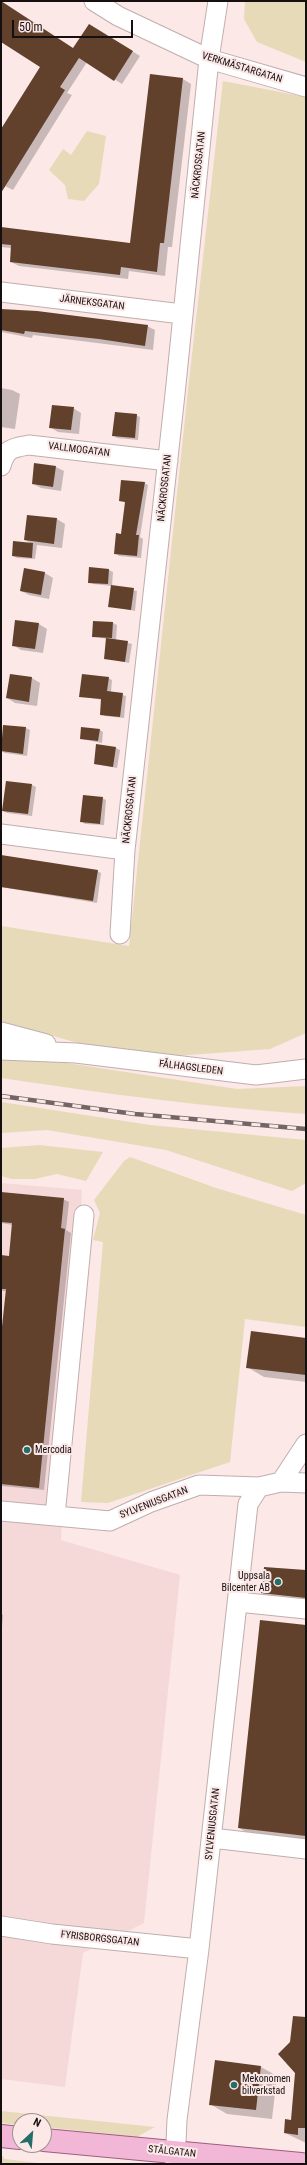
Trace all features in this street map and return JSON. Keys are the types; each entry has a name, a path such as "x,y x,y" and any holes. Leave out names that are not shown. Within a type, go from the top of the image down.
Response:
{"main road":[{"path":"1,2136 12,2137"},
{"name":"STÅLGATAN","path":"52,2141 175,2158 301,2164"}],"street":[{"name":"VERKMÄSTARGATAN","path":"94,1 118,16 209,59 306,87"},
{"name":"NÄCKROSGATAN","path":"1,834 125,850 168,461 182,314 207,91 209,59 218,1"},
{"name":"JÄRNEKSGATAN","path":"1,292 182,314"},
{"name":"VALLMOGATAN","path":"1,466 4,456 12,448 29,445 168,461"},
{"path":"120,934 125,850"},
{"name":"FÅLHAGSLEDEN","path":"1,1032 76,1053"},
{"name":"FÅLHAGSLEDEN","path":"1,1050 76,1053 256,1075 306,1069"},
{"path":"55,1516 84,1215"},
{"path":"281,1482 306,1444"},
{"name":"SYLVENIUSGATAN","path":"1,1511 110,1521 151,1502 199,1485 259,1487 281,1482 306,1483"},
{"name":"SYLVENIUSGATAN","path":"175,2158 212,1838 248,1504 259,1487"},
{"path":"238,1602 306,1609"},
{"path":"212,1838 306,1849"},
{"name":"FYRISBORGSGATAN","path":"1,1926 52,1934 199,1949"}],"shaded area":[{"path":"245,1 306,1 306,62 257,42 244,19"},
{"path":"223,81 306,97 306,1033 270,1049 175,1056 78,1043 1,1021 1,926 129,946 189,381"},
{"path":"87,131 106,136 99,184 84,201 68,199 65,185 49,170 63,149 71,155"},
{"path":"1,1053 237,1089 306,1086 306,1114 230,1108 153,1099 1,1078"},
{"path":"1,1102 150,1125 306,1140 306,1183 292,1191 166,1150 47,1130 1,1133"},
{"path":"39,1145 103,1152 86,1181 57,1174 35,1179 12,1179 1,1176 1,1148"},
{"path":"130,1157 216,1188 306,1215 306,1327 245,1319 230,1462 108,1503 81,1502 103,1242 93,1240 100,1213 94,1200 124,1161"},
{"path":"1,1183 82,1190 61,1540 180,1575 144,1923 83,1953 65,2087 1,2079"},
{"path":"1,2111 20,2113 12,2113 12,2124 1,2123"},
{"path":"52,2116 155,2127 137,2137 52,2128"},
{"path":"1,2155 5,2159 47,2164 1,2164"}],"building":[{"path":"1,1 73,48 89,24 133,51 114,81 79,58 60,87 65,90 1,193 1,129 40,67 1,42"},
{"path":"150,74 183,78 164,243 160,243 157,272 121,267 120,275 10,262 11,245 1,244 1,227 130,243"},
{"path":"1,309 37,311 148,325 145,346 99,339 25,331 24,334 1,330"},
{"path":"52,405 74,407 71,430 49,428"},
{"path":"115,412 137,414 135,438 112,436"},
{"path":"34,463 56,466 53,487 32,484"},
{"path":"121,480 145,482 136,535 139,535 137,556 114,554 116,533 121,534 125,502 119,501"},
{"path":"27,515 57,518 54,544 24,540"},
{"path":"13,541 33,543 32,558 12,556"},
{"path":"89,567 109,569 108,584 88,583"},
{"path":"24,568 45,572 41,595 20,591"},
{"path":"111,585 134,588 131,610 108,607"},
{"path":"15,620 39,623 35,649 12,646"},
{"path":"93,621 113,622 112,638 92,637"},
{"path":"106,638 128,641 125,662 104,659"},
{"path":"10,674 32,677 29,702 6,698"},
{"path":"82,674 109,677 107,691 123,693 120,717 100,715 101,699 79,697"},
{"path":"3,725 26,727 23,754 1,751"},
{"path":"81,727 100,729 98,741 80,739"},
{"path":"96,744 116,747 113,767 94,764"},
{"path":"6,781 32,784 28,814 2,811"},
{"path":"83,795 103,797 100,824 80,822"},
{"path":"1,855 98,870 93,901 1,887"},
{"path":"1,1192 64,1198 61,1228 65,1229 39,1488 1,1484 1,1336 6,1289 1,1289 1,1255 9,1256 12,1223 1,1222"},
{"path":"251,1331 306,1338 306,1375 246,1368"},
{"path":"264,1567 306,1570 306,1598 261,1593"},
{"path":"260,1620 306,1625 306,1836 238,1828"},
{"path":"293,2016 306,2017 306,2128 298,2128 298,2135 284,2133 285,2119 291,2120 295,2073 278,2054 290,2042"},
{"path":"215,2060 261,2066 256,2110 209,2105"}],"railway":[{"path":"1,1096 135,1114 306,1129"}],"place":[{"name":"Mercodia","path":"27,1450"},
{"name":"Uppsala Bilcenter AB","path":"278,1582"},
{"name":"Mekonomen bilverkstad","path":"234,2085"}]}
